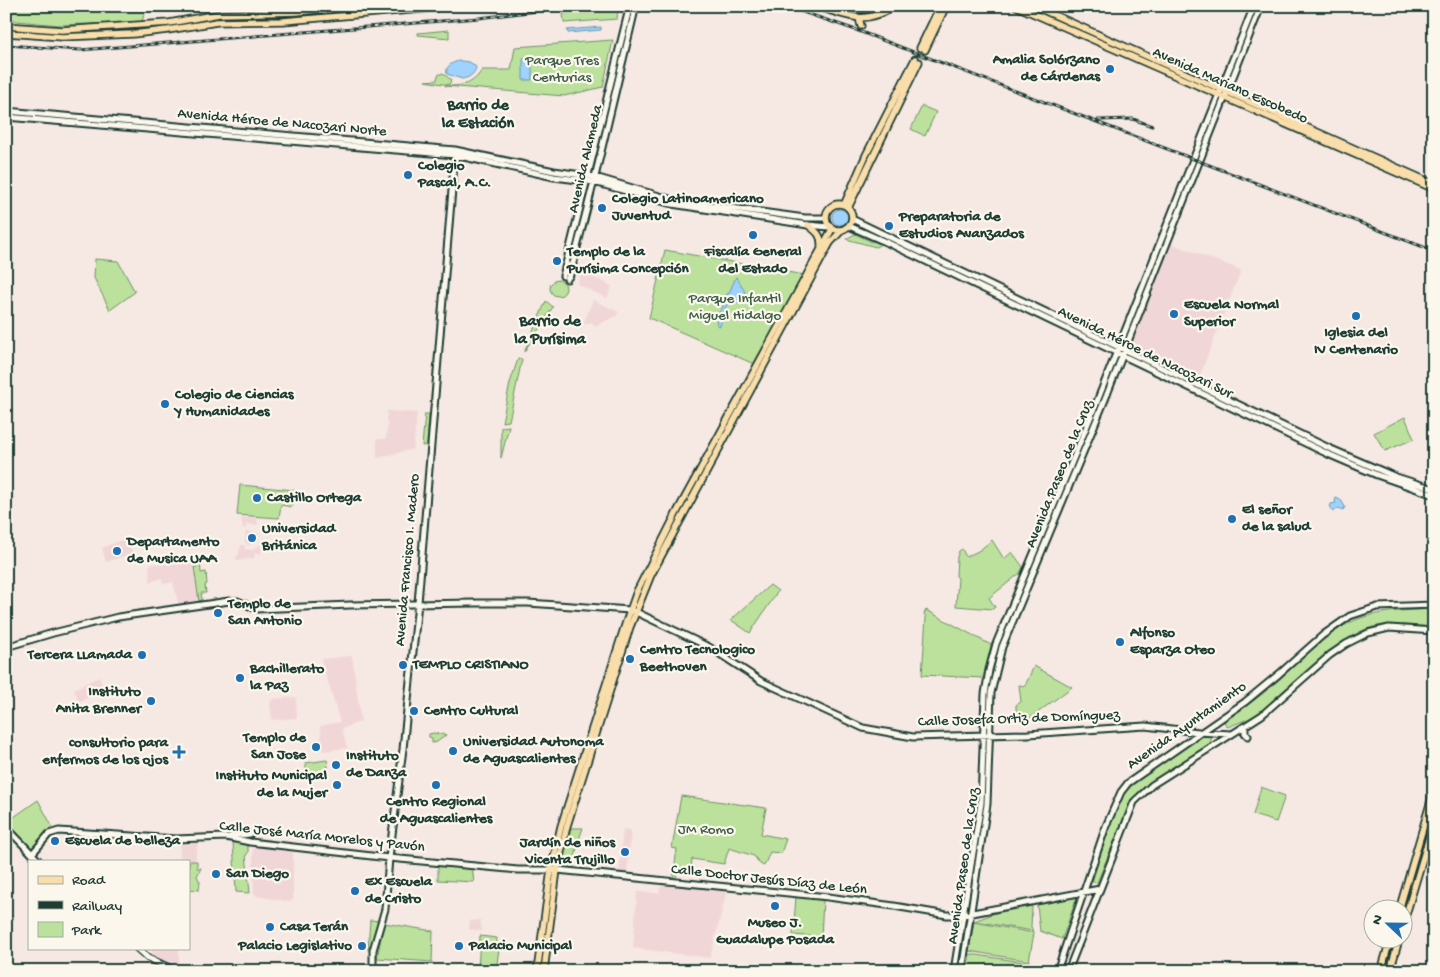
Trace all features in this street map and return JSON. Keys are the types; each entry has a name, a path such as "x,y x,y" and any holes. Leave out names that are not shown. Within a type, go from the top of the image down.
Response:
{"main road":[{"path":"6,26 62,30 169,23 219,14 296,12 353,6"},
{"path":"386,6 389,10 397,12"},
{"path":"6,33 62,37 133,34 217,22 284,21 457,6"},
{"path":"815,6 859,18 875,16 893,7"},
{"path":"841,6 862,10 877,6"},
{"path":"940,6 923,49 946,6"},
{"name":"Avenida Mariano Escobedo","path":"1016,6 1223,93"},
{"path":"1026,6 1042,13 1049,20"},
{"name":"Avenida Mariano Escobedo","path":"1034,6 1397,171 1429,188 1434,194"},
{"name":"Avenida Paseo de la Cruz","path":"1223,93 1254,6"},
{"name":"Avenida Paseo de la Cruz","path":"954,971 981,803 991,694 1002,646 1223,93 1261,6"},
{"name":"Avenida Alameda","path":"631,13 595,179 570,274 565,278 588,178 631,13"},
{"path":"859,18 861,26"},
{"path":"16,27 16,34"},
{"path":"846,206 917,61"},
{"name":"Avenida Héroe de Nacozari Norte","path":"6,111 455,152 554,174 595,179"},
{"name":"Avenida Héroe de Nacozari Norte","path":"6,117 455,152"},
{"name":"Avenida Francisco I. Madero","path":"373,971 373,950 385,909 389,858 403,749 418,604 455,152"},
{"name":"Avenida Mariano Escobedo","path":"1397,171 1434,184"},
{"path":"595,179 673,200 805,218 826,218"},
{"path":"595,179 672,204 841,230"},
{"path":"633,611 682,514 830,243 841,230 849,226 852,214 846,206 834,205 829,208 826,218 831,228"},
{"name":"Avenida Héroe de Nacozari Sur","path":"852,219 1355,460 1434,489"},
{"path":"808,225 821,238 820,249"},
{"name":"Avenida Héroe de Nacozari Sur","path":"849,226 1336,458 1377,476 1434,495"},
{"path":"537,971 554,870 633,611 649,565 831,228"},
{"name":"Calle Josefa Ortiz de Domínguez","path":"6,647 52,633 118,617 229,601 238,601 256,609 528,603 633,611 709,647 761,680 863,728 913,737 987,735 1145,726 1231,734"},
{"name":"Avenida Ayuntamiento","path":"1057,971 1106,826 1128,783 1199,732 1245,702 1323,635 1350,616 1378,606 1434,605"},
{"name":"Avenida Ayuntamiento","path":"1068,971 1134,802 1139,796 1152,785 1262,714 1330,655 1346,644 1368,633 1389,628 1434,631"},
{"path":"1245,726 1245,733 1248,736"},
{"name":"Avenida Paseo de la Cruz","path":"962,971 987,804 987,735"},
{"path":"1402,900 1434,790"},
{"path":"1410,900 1434,821"},
{"path":"6,827 38,860"},
{"name":"Calle José María Morelos y Pavón","path":"32,854 49,834 59,831 176,839 226,837 250,842 389,858 433,861"},
{"path":"226,837 250,834"},
{"name":"Calle Doctor Jesús Díaz de León","path":"433,861 518,870 554,870 828,897 894,906 947,916 970,914 1100,889"},
{"path":"544,971 554,870"},
{"path":"139,950 148,958 176,971"},
{"path":"1381,971 1387,950"},
{"path":"1390,971 1396,950"}],"shaded area":[{"path":"1170,243 1241,270 1198,380 1128,348"},
{"path":"582,272 612,286 607,298 577,284"},
{"path":"593,300 619,312 616,316 595,326 592,322 583,325"},
{"path":"387,411 417,413 413,449 377,458 377,439 386,439"},
{"path":"241,517 258,518 257,525 246,524 246,528 243,528"},
{"name":"Universidad Británica","path":"246,531 259,534 258,541 251,541 250,545 247,545 245,543"},
{"name":"Departamento de Musica UAA","path":"126,538 133,553 106,562 102,548"},
{"path":"241,545 245,545 244,549 254,550 255,547 261,545 261,554 255,553 254,558 237,561 236,557"},
{"path":"196,557 197,567 194,568 199,603 179,606 173,582 163,584 162,578 150,582 149,565"},
{"path":"352,656 361,721 342,729 347,748 323,751 320,726 340,722 321,659"},
{"path":"99,677 104,690 79,702 74,689"},
{"path":"296,697 297,718 272,720 270,702 272,699"},
{"name":"Jardín de niños Vicenta Trujillo","path":"623,829 631,830 627,874 619,874"},
{"path":"198,843 195,861 182,860 182,857 180,857 180,844"},
{"path":"256,846 289,850 293,853 293,899 290,902 257,896 254,893 253,849"},
{"path":"661,885 727,890 710,958 633,948 637,892 659,893"},
{"path":"480,920 482,931 469,929 470,921"},
{"path":"153,950 179,950 179,967 152,955"}],"green space":[{"path":"7,6 145,6 145,11 142,22 59,25 14,20 10,18 7,12"},
{"path":"618,8 617,19 564,23 563,13"},
{"path":"449,30 449,38 418,35 418,33"},
{"name":"Parque Tres Centurias","path":"613,40 603,87 564,96 445,86 457,86 471,82 482,70 511,70 515,47"},
{"path":"443,73 451,80 449,85 425,81 437,80 438,75"},
{"path":"922,106 936,112 925,136 911,129"},
{"path":"603,122 607,123 595,174 592,173 592,169"},
{"path":"588,183 593,183 568,272 567,271"},
{"path":"855,234 881,244 876,247 846,239"},
{"name":"Parque Infantil Miguel Hidalgo","path":"665,250 804,275 754,364 649,318"},
{"path":"95,259 118,261 135,292 110,310 94,278"},
{"path":"558,280 564,282 566,288 564,294 558,296 552,294 550,288 552,282"},
{"path":"546,301 553,307 524,352"},
{"path":"518,359 522,359 509,421 502,422 510,383"},
{"path":"425,414 429,414 427,445 422,446"},
{"path":"1405,417 1414,439 1385,451 1374,433"},
{"path":"509,426 501,458 501,427"},
{"path":"240,485 294,490 292,507 281,505 279,518 237,515"},
{"path":"992,540 1004,559 1012,552 1023,567 1020,573 989,598 995,607 993,609 956,606 957,557 959,551 962,549 966,557 980,550"},
{"path":"200,560 201,573 206,572 207,584 205,585 206,593 201,593 202,600 199,601 194,567 197,567 196,561"},
{"path":"770,585 778,591 750,633 731,620"},
{"path":"1434,609 1434,627 1391,625 1363,630 1321,659 1271,706 1258,715 1228,727 1224,722 1268,689 1314,647 1341,627 1361,618 1381,613"},
{"path":"926,610 991,645 983,678 922,675 926,617 924,614"},
{"path":"1034,666 1072,687 1029,719 1016,718 1016,705 1021,702 1019,685 1025,686"},
{"path":"429,734 446,735 437,742 432,743 432,738 429,737"},
{"path":"1206,735 1212,737 1210,743 1174,769 1143,788 1131,801 1097,883 1092,882 1110,824 1124,793 1143,775 1198,737"},
{"path":"327,760 329,774 306,771 306,763"},
{"path":"1261,787 1285,796 1276,822 1253,815"},
{"name":"JM Romo","path":"681,796 766,808 761,834 786,839 781,853 770,852 764,866 754,856 729,848 724,864 692,859 691,870 677,869 676,878 673,878 677,849 672,848"},
{"path":"38,800 52,826 32,849 7,822"},
{"path":"569,828 583,828 578,842 573,869 560,867"},
{"path":"233,842 248,843 248,853 246,855 250,893 236,892"},
{"path":"190,861 197,861 197,868 201,868 197,876 200,882 199,890 190,889"},
{"path":"438,866 472,868 474,882 438,880"},
{"path":"796,897 823,900 821,937 793,935"},
{"path":"1077,897 1062,939 1040,931 1037,905"},
{"path":"1032,906 1031,927 1033,931 974,921 1001,911"},
{"path":"370,920 380,921 371,950 368,950"},
{"path":"974,922 1034,933 1029,961 969,951"},
{"path":"384,923 433,931 432,962 377,958"},
{"path":"480,936 497,938 496,948 499,949 496,971 478,971"},
{"path":"970,954 1030,963 1029,971 967,971"}],"water":[{"path":"601,27 601,30 568,33 567,30"},
{"path":"532,57 532,80 523,80 523,58"},
{"path":"458,61 469,62 474,65 476,67 473,74 462,79 447,74 448,67"},
{"path":"840,209 848,217 840,225 832,217"},
{"path":"736,277 745,292 745,300 743,303 738,304 736,300 728,304 724,310 720,326 717,325 717,315 723,307 722,300 729,293"},
{"path":"1336,498 1341,500 1345,507 1343,510 1339,508 1333,512 1330,508 1331,504 1336,503"}],"tunnel":[{"path":"634,14 636,6"},
{"path":"919,62 925,50"},
{"path":"362,971 376,971"}],"railway":[{"path":"6,45 80,50 479,18 579,6"},
{"path":"785,6 856,30 1434,251"},
{"path":"1098,120 1133,119 1152,126"}],"place":[{"name":"Amalia Solórzano de Cárdenas","path":"1110,69"},
{"name":"Colegio Pascal, A.C.","path":"408,175"},
{"name":"Colegio Latinoamericano Juventud","path":"602,208"},
{"name":"Preparatoria de Estudios Avanzados","path":"889,226"},
{"name":"Fiscalía General del Estado","path":"753,235"},
{"name":"Templo de la Purísima Concepción","path":"557,261"},
{"name":"Escuela Normal Superior","path":"1174,314"},
{"name":"Iglesia del IV Centenario","path":"1356,316"},
{"name":"Colegio de Ciencias Y Humanidades","path":"165,404"},
{"name":"Castillo Ortega","path":"257,498"},
{"name":"El señor de la salud","path":"1232,519"},
{"name":"Universidad Británica","path":"252,538"},
{"name":"Departamento de Musica UAA","path":"117,551"},
{"name":"Templo de San Antonio","path":"218,613"},
{"name":"Alfonso Esparza Oteo","path":"1120,642"},
{"name":"Tercera LLamada","path":"142,655"},
{"name":"Centro Tecnologico Beethoven","path":"630,659"},
{"name":"TEMPLO CRISTIANO","path":"403,665"},
{"name":"Bachillerato la Paz","path":"240,678"},
{"name":"Instituto Anita Brenner","path":"151,701"},
{"name":"Centro Cultural","path":"414,711"},
{"name":"Templo de San Jose","path":"316,747"},
{"name":"Universidad Autonoma de Aguascalientes","path":"453,751"},
{"name":"consultorio para enfermos de los ojos","path":"179,752"},
{"name":"Instituto de Danza","path":"336,765"},
{"name":"Instituto Municipal de la Mujer","path":"337,785"},
{"name":"Centro Regional de Aguascalientes","path":"436,785"},
{"name":"Escuela de belleza","path":"55,841"},
{"name":"Jardín de niños Vicenta Trujillo","path":"625,852"},
{"name":"San Diego","path":"216,874"},
{"name":"Ex Escuela de Cristo","path":"355,891"},
{"name":"Museo J. Guadalupe Posada","path":"775,906"},
{"name":"Casa Terán","path":"270,927"},
{"name":"Palacio Legislativo","path":"362,946"},
{"name":"Palacio Municipal","path":"459,946"}],"district":[{"name":"Barrio de la Estación","path":"478,115"},
{"name":"Barrio de la Purísima","path":"550,331"}]}
